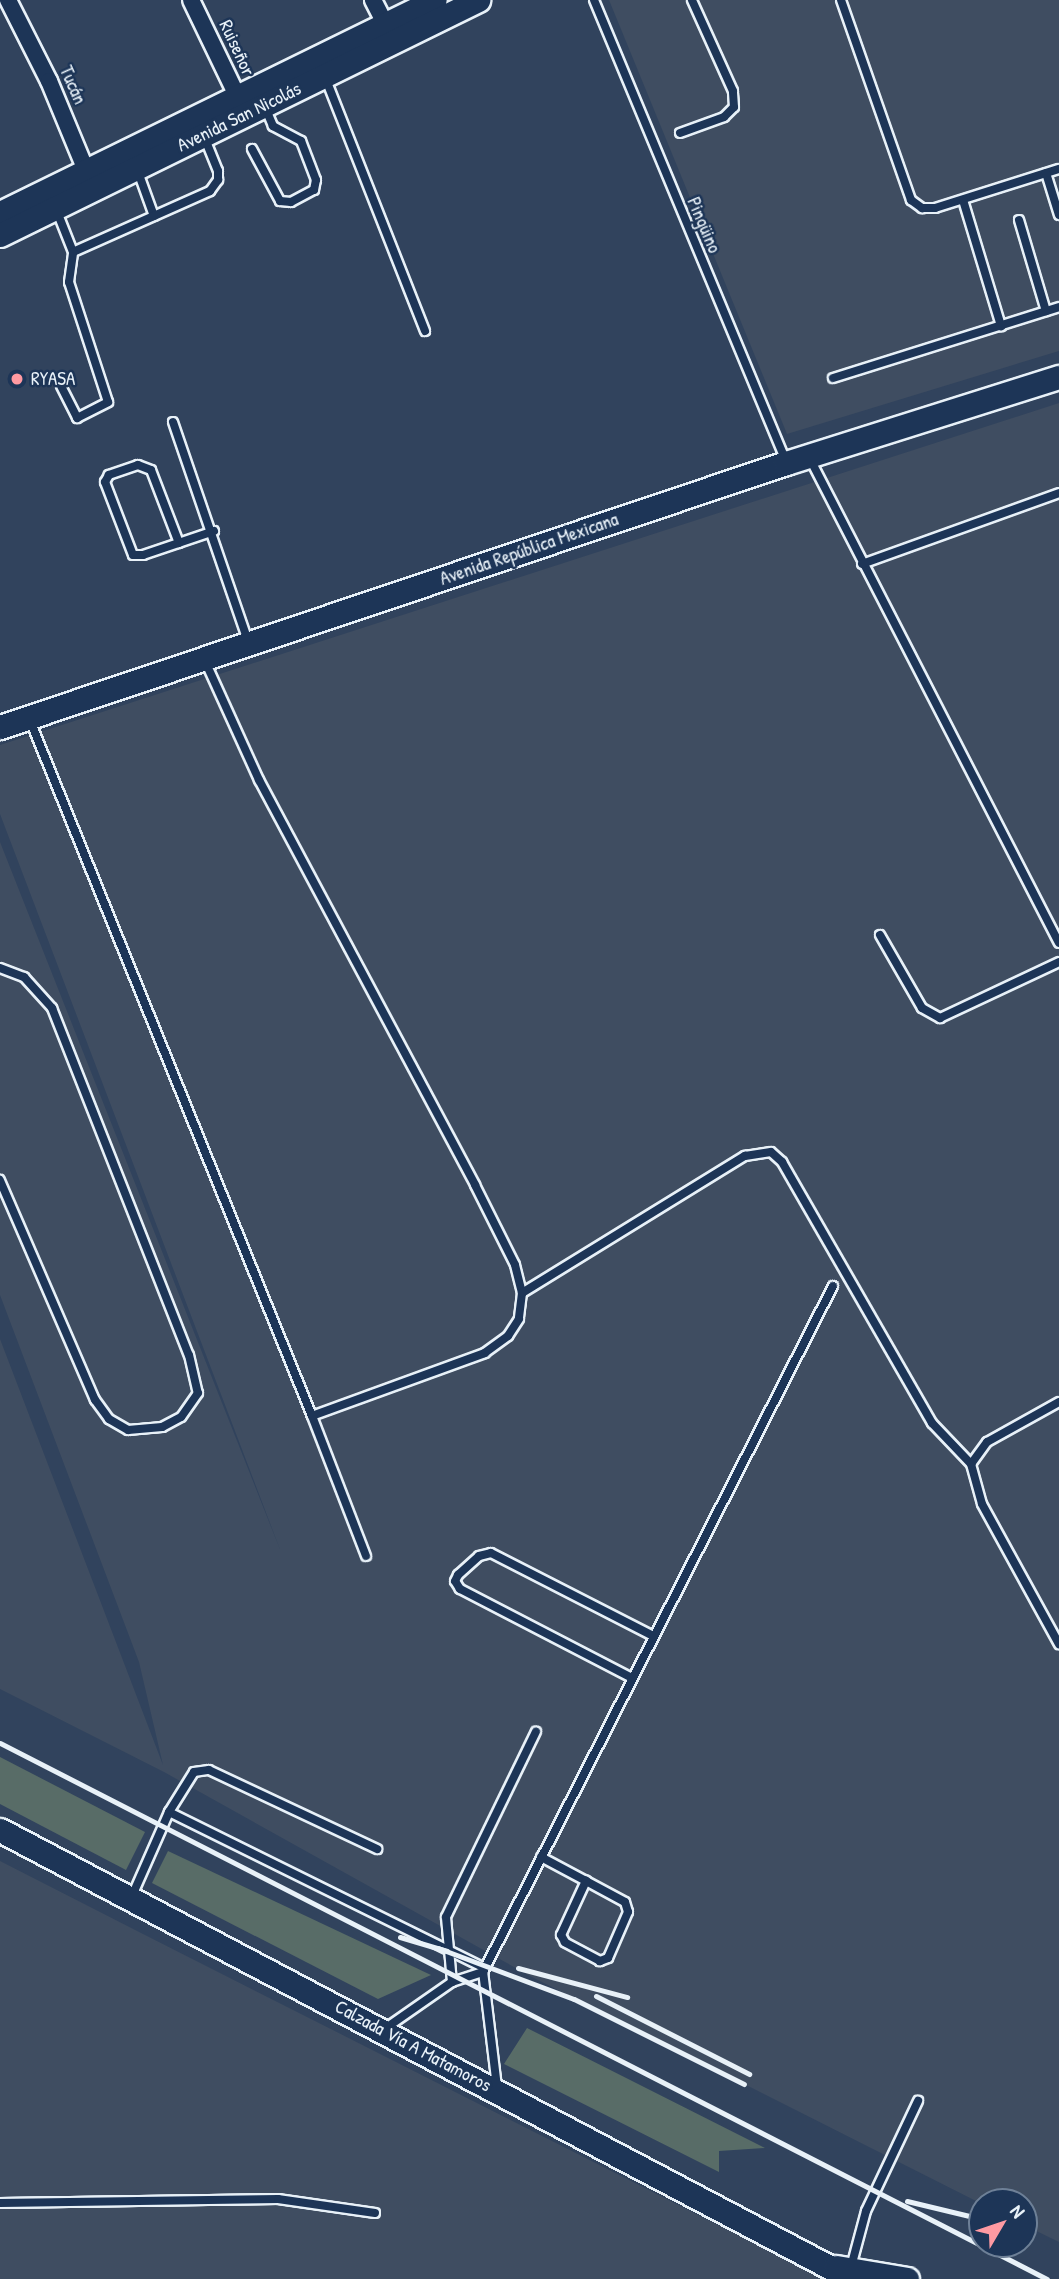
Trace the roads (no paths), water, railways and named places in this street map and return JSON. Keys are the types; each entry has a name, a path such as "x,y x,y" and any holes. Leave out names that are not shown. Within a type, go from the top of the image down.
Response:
{"street":[{"name":"Tucán","path":"8,0 50,81 90,180"},
{"name":"Ruiseñor","path":"191,0 251,101"},
{"path":"373,0 389,33"},
{"name":"Avenida San Nicolás","path":"389,33 435,0"},
{"name":"Avenida San Nicolás","path":"0,235 52,199 134,158 389,33 478,0"},
{"name":"Avenida San Nicolás","path":"0,213 52,199"},
{"name":"Avenida República Mexicana","path":"0,727 786,463 1059,377"},
{"name":"Calzada Vía A Matamoros","path":"0,1830 826,2265 850,2275 907,2279"}],"lane":[{"name":"Pingüino","path":"594,0 786,463"},
{"path":"680,133 724,117 734,107 733,91 692,0"},
{"path":"841,0 911,200 922,208 935,208 1059,169"},
{"path":"320,67 425,331"},
{"path":"251,101 274,126 301,141 316,180 314,190 291,202 280,201 252,149"},
{"path":"73,252 216,186 218,171 199,127"},
{"path":"134,158 154,216"},
{"path":"1046,173 1059,215"},
{"path":"52,199 73,252 69,282 108,402 78,418 61,386"},
{"path":"962,200 1001,326"},
{"path":"1019,220 1046,311"},
{"path":"833,378 1059,307"},
{"path":"173,422 214,531 249,644"},
{"path":"809,456 862,564 1059,943"},
{"path":"179,543 150,470 138,465 108,475 105,482 129,552 143,555 179,543 214,531"},
{"path":"862,564 1059,493"},
{"path":"204,659 259,780 481,1196 515,1265 522,1293 519,1319 508,1336 485,1353 312,1416"},
{"path":"29,718 312,1416 366,1556"},
{"path":"880,935 922,1008 940,1018 1059,962"},
{"path":"0,968 24,976 52,1008 189,1355 198,1393 181,1417 145,1430 128,1430 109,1419 94,1400 0,1181"},
{"path":"522,1293 745,1156 771,1152 782,1162 932,1423 971,1464"},
{"path":"498,2090 484,1970 833,1286"},
{"path":"1059,1402 986,1441 971,1464 972,1481 982,1504 1059,1644"},
{"path":"632,1678 460,1589 455,1581 458,1575 479,1556 491,1553 653,1636"},
{"path":"452,1982 446,1949 446,1917 536,1732"},
{"path":"131,1899 170,1812 194,1772 209,1770 377,1849"},
{"path":"170,1812 484,1970"},
{"path":"541,1857 586,1881 625,1902 628,1912 608,1958 600,1961 565,1942 561,1935 586,1881"},
{"path":"383,2030 452,1982 484,1970"},
{"path":"850,2275 866,2211 918,2101"},
{"path":"0,2203 278,2199 375,2213"}],"railway":[{"path":"0,1743 1047,2279"},
{"path":"400,1937 447,1951"},
{"path":"438,1948 574,1999 744,2084"},
{"path":"518,1968 627,1997"},
{"path":"596,1996 749,2074"},
{"path":"907,2201 968,2216"}],"place":[{"name":"RYASA","path":"17,379"}]}
